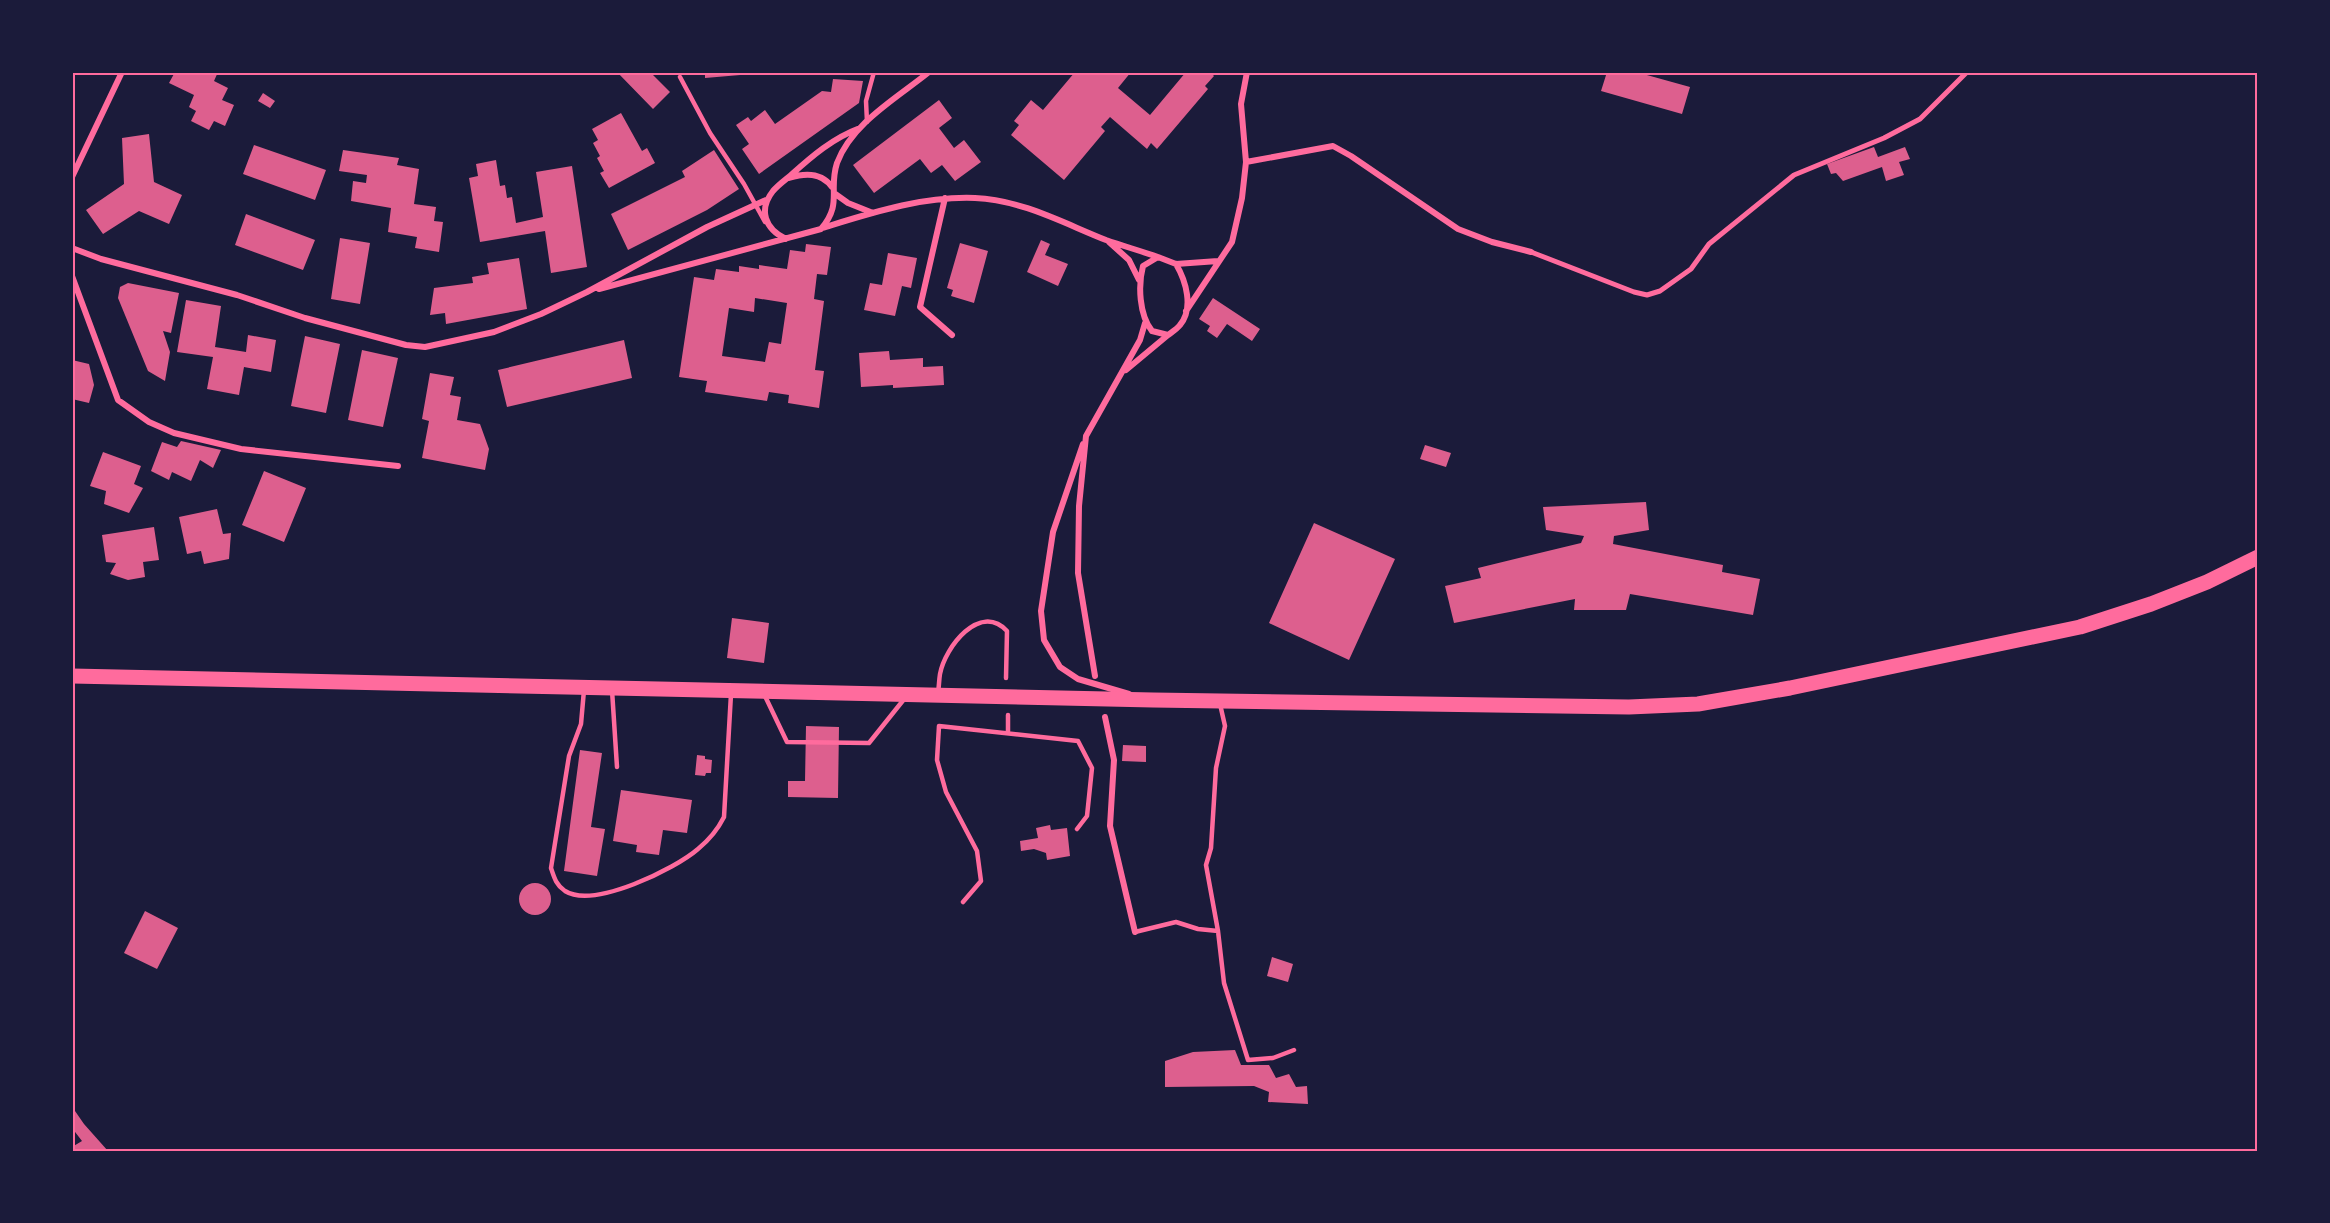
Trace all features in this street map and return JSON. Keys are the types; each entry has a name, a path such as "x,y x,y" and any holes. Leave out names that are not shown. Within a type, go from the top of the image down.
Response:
{"main road":[{"path":"72,676 1153,700 1629,707 1698,704 1790,688 2080,627 2198,586 2258,557"}],"street":[{"path":"72,177 122,72"},
{"path":"786,239 775,234 766,223 766,201 774,189 805,161 840,135 867,122 929,72"},
{"path":"1121,374 1181,324 1186,311 1232,242 1242,198 1246,162 1241,104 1247,72"},
{"path":"1246,162 1333,146 1352,156 1458,229 1492,242 1531,252 1647,295 1660,291 1691,269 1709,244 1762,199 1794,176 1884,138 1920,119 1967,72"},
{"path":"821,229 830,219 835,206 833,190 837,163 860,127"},
{"path":"786,179 808,174 818,176 848,203 873,213"},
{"path":"587,292 786,239 873,213 945,198 977,198 1012,204 1054,217 1106,240 1176,264 1218,261"},
{"path":"945,198 920,307 952,335"},
{"path":"72,248 101,259 237,295 305,318 406,345 425,347 494,332 541,314 587,292 707,227 766,201"},
{"path":"1106,240 1129,260 1139,280 1145,323 1140,340 1086,436 1070,477 1053,532 1041,611 1044,640 1060,667 1078,679 1153,700"},
{"path":"1139,280 1143,266 1158,257"},
{"path":"1176,264 1185,279 1186,311"},
{"path":"72,276 118,400 149,422 174,433 241,449 398,466"},
{"path":"1145,323 1152,331 1168,335"},
{"path":"1086,436 1079,506 1078,573 1095,676"},
{"path":"1105,717 1114,760 1110,826 1135,932"}],"lane":[{"path":"867,122 866,101 874,72"},
{"path":"680,77 710,133 766,223"},
{"path":"938,696 940,673 946,657 962,633 978,623 990,621 1000,623 1007,631 1006,678"},
{"path":"585,687 581,724 569,756 551,868 555,881 566,892 580,894 615,892 658,874 697,850 717,830 724,817 731,690"},
{"path":"612,687 617,766"},
{"path":"763,691 787,742 869,743 907,695"},
{"path":"1220,701 1225,726 1216,768 1211,848 1206,866 1218,931 1224,983 1248,1060 1273,1058 1294,1050"},
{"path":"1008,715 1008,733"},
{"path":"963,902 981,881 977,851 946,792 938,760 939,726 1078,741 1092,768 1087,816 1077,829"},
{"path":"1135,932 1176,922 1198,929 1218,931"}],"building":[{"path":"175,72 218,72 214,81 228,88 222,100 234,105 225,126 214,121 209,130 191,121 196,111 189,107 194,95 169,83"},
{"path":"617,72 650,72 670,92 653,109"},
{"path":"705,72 752,72 752,74 705,78"},
{"path":"1075,72 1131,72 1118,88 1150,115 1186,72 1210,72 1214,76 1205,86 1208,89 1157,149 1151,143 1147,149 1110,117 1101,127 1105,131 1064,180 1011,135 1019,125 1014,121 1031,100 1043,110"},
{"path":"1607,72 1636,72 1690,87 1682,114 1601,91"},
{"path":"833,79 863,81 859,103 759,174 742,149 749,144 736,125 748,117 751,121 765,110 775,124 822,91 831,92"},
{"path":"263,93 275,101 270,108 258,101"},
{"path":"939,100 952,118 939,128 954,148 964,140 981,162 955,181 942,165 931,173 920,159 874,193 853,165"},
{"path":"621,113 642,151 647,148 655,163 609,188 600,173 604,171 597,158 600,156 593,143 598,140 592,129"},
{"path":"149,134 154,182 182,195 169,224 139,211 103,234 86,210 124,184 122,138"},
{"path":"254,145 326,170 315,200 243,174"},
{"path":"1874,147 1878,157 1905,147 1910,159 1899,162 1904,175 1886,181 1882,167 1843,181 1836,173 1831,174 1827,164"},
{"path":"343,150 399,158 397,165 419,169 414,204 436,207 434,221 443,222 439,252 415,248 417,237 388,232 391,208 351,201 353,181 366,183 367,175 339,171"},
{"path":"714,150 739,189 707,210 628,250 611,214 685,177 682,171"},
{"path":"496,160 500,186 505,185 507,198 512,197 516,223 543,217 536,172 572,166 587,267 551,273 545,231 480,242 469,178 478,176 476,164"},
{"path":"246,214 315,240 303,270 235,245"},
{"path":"340,238 370,243 360,304 331,299"},
{"path":"1041,240 1050,244 1045,255 1068,264 1058,286 1027,272"},
{"path":"960,243 988,251 974,303 951,296 953,290 947,288"},
{"path":"806,244 831,247 827,275 817,274 814,299 824,301 815,370 824,371 819,408 788,403 789,395 769,392 767,401 705,392 707,381 679,377 694,277 714,280 716,269 739,272 739,266 759,269 759,265 787,269 790,250 805,252","holes":["755,298 787,303 781,344 769,342 765,362 722,356 729,308 754,312"]},
{"path":"888,253 917,258 911,288 902,286 895,316 864,310 870,283 882,285"},
{"path":"519,258 527,309 446,324 445,313 430,315 434,288 473,283 472,277 489,274 487,263"},
{"path":"128,283 179,293 171,333 163,331 170,352 165,381 148,371 118,298 120,287"},
{"path":"1213,298 1260,329 1252,341 1227,324 1217,338 1207,331 1210,326 1199,319"},
{"path":"186,300 221,306 215,347 246,352 248,335 276,340 271,372 244,367 239,395 207,389 213,357 177,352"},
{"path":"305,336 340,344 326,413 291,406"},
{"path":"624,340 632,378 507,407 498,370"},
{"path":"362,350 398,358 383,427 348,420"},
{"path":"889,351 890,360 923,358 923,367 943,366 944,385 861,387 859,353"},
{"path":"72,360 89,364 94,385 89,403 72,399"},
{"path":"430,373 454,377 450,395 461,397 457,420 480,424 489,449 485,470 422,458 429,421 422,419"},
{"path":"181,441 221,450 213,468 200,460 191,481 172,472 169,480 151,471 162,442 177,447"},
{"path":"1425,445 1451,453 1446,467 1420,459"},
{"path":"103,452 141,466 134,484 143,488 129,513 104,504 106,491 90,486"},
{"path":"264,471 306,488 284,542 242,525"},
{"path":"1646,502 1649,530 1614,536 1613,544 1723,565 1722,572 1760,579 1753,615 1630,594 1626,610 1574,610 1575,599 1454,623 1445,586 1481,578 1478,568 1581,543 1584,536 1546,530 1543,507"},
{"path":"217,509 223,534 231,533 229,559 204,564 201,551 187,554 179,517"},
{"path":"1314,523 1395,559 1349,660 1269,623"},
{"path":"154,527 159,560 143,562 145,577 128,580 110,574 116,563 106,562 102,535"},
{"path":"732,618 769,623 764,663 727,658"},
{"path":"806,726 839,727 838,798 788,797 788,781 805,781"},
{"path":"1123,745 1146,746 1146,762 1122,761"},
{"path":"580,750 602,753 591,827 605,829 597,876 564,871"},
{"path":"697,755 712,760 711,773 706,773 705,776 695,775"},
{"path":"621,790 692,800 687,833 663,830 659,855 636,852 637,845 613,841"},
{"path":"1050,825 1051,830 1067,828 1070,856 1047,860 1046,853 1034,849 1021,851 1020,841 1038,838 1036,828"},
{"path":"535,883 547,887 551,899 547,911 535,915 523,911 519,899 523,887"},
{"path":"145,911 178,928 157,969 124,953"},
{"path":"1272,957 1293,964 1288,982 1267,976"},
{"path":"1235,1050 1241,1065 1269,1065 1276,1078 1289,1074 1296,1087 1307,1086 1308,1104 1268,1102 1269,1092 1254,1086 1165,1087 1165,1061 1193,1052"},
{"path":"75,1111 108,1151 72,1151 72,1147 82,1141 72,1128 72,1113"}]}
